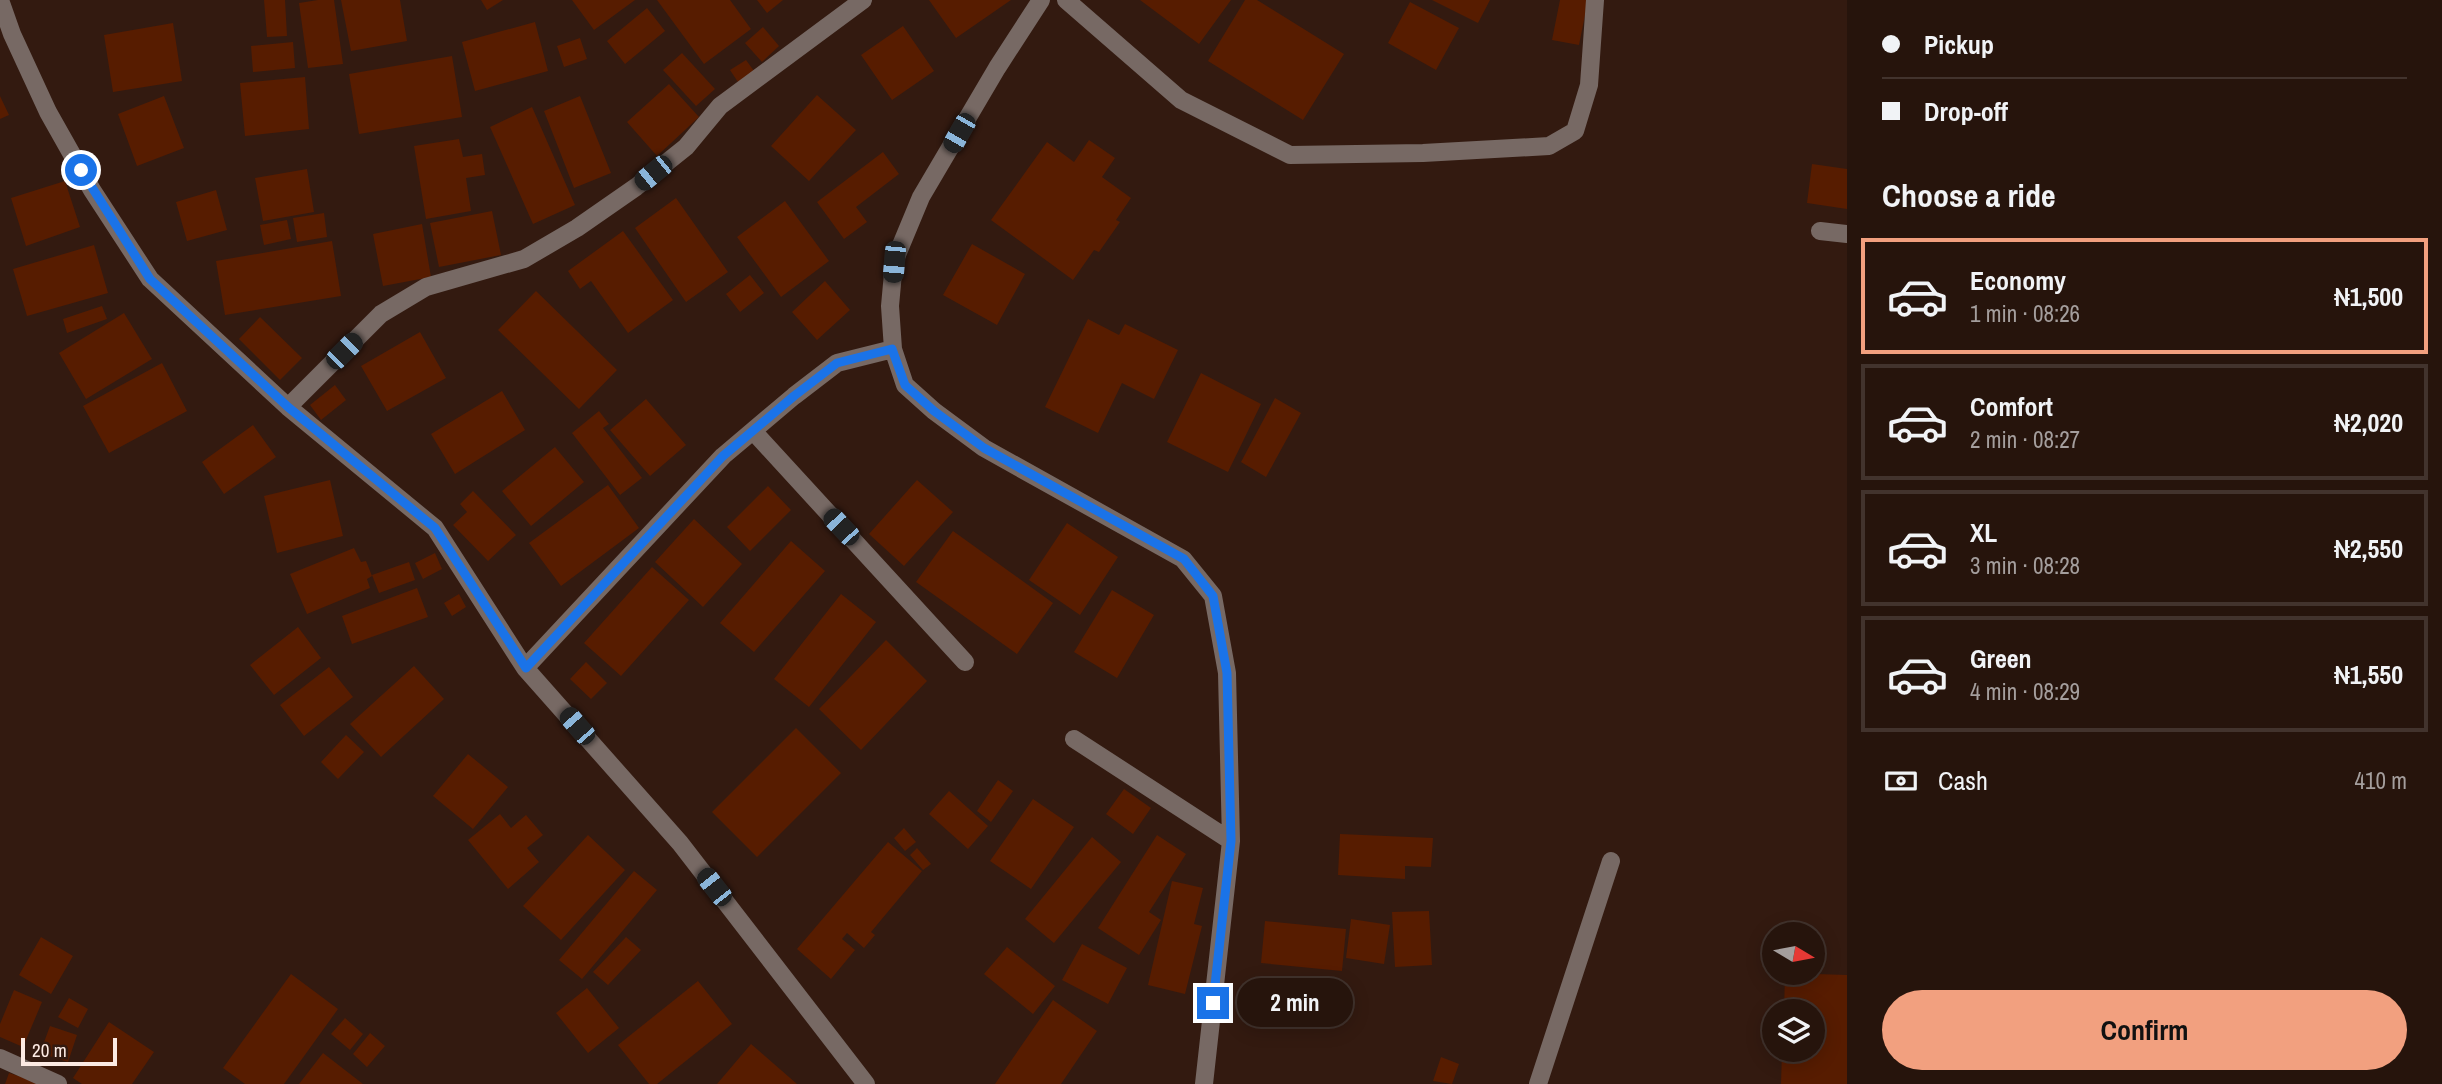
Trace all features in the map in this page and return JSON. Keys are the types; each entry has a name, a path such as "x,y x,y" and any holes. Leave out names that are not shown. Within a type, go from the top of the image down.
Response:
{"street":[{"path":"0,0 12,34 48,112 92,190 150,279 288,407 435,528 526,668 680,843 866,1084"},
{"path":"288,407 382,314 426,287 524,259 577,228 636,187 686,147 720,106 863,0"},
{"path":"1041,0 997,68 921,197 894,262 890,306 892,349 905,385 934,411 984,448 1184,559 1213,596 1227,673 1231,841 1204,1084"},
{"path":"1066,0 1181,100 1290,155 1423,153 1549,146 1575,131 1589,85 1595,0"},
{"path":"1820,231 1847,234"},
{"path":"526,668 723,456 837,363 892,349"},
{"path":"753,431 965,662"},
{"path":"1074,739 1231,841"},
{"path":"1538,1084 1611,861"},
{"path":"0,1058 58,1084"}],"building":[{"path":"264,0 285,0 287,36 267,37"},
{"path":"334,0 343,64 308,68 299,3"},
{"path":"341,0 400,0 407,41 351,51"},
{"path":"481,0 503,0 487,10"},
{"path":"572,0 635,0 594,30"},
{"path":"657,0 730,0 751,29 704,64"},
{"path":"757,0 783,0 767,13"},
{"path":"929,0 1011,0 956,38"},
{"path":"1140,0 1231,0 1199,44"},
{"path":"1245,0 1257,0 1344,54 1303,120 1208,61"},
{"path":"1432,0 1490,0 1478,23"},
{"path":"1560,0 1588,0 1579,45 1552,40"},
{"path":"1410,2 1459,28 1436,70 1388,43"},
{"path":"647,8 665,31 625,64 607,41"},
{"path":"535,22 548,71 475,91 462,42"},
{"path":"173,23 182,81 113,92 104,35"},
{"path":"903,26 934,71 892,100 861,55"},
{"path":"763,27 779,46 762,62 745,43"},
{"path":"580,38 587,59 564,67 557,46"},
{"path":"293,42 295,68 253,72 251,46"},
{"path":"682,53 715,89 696,106 663,70"},
{"path":"452,56 462,117 359,134 349,74"},
{"path":"746,60 754,71 738,82 730,70"},
{"path":"305,77 309,129 245,136 240,83"},
{"path":"669,84 699,117 657,156 627,122"},
{"path":"817,95 856,130 809,181 771,146"},
{"path":"0,96 9,115 0,119"},
{"path":"164,96 184,148 137,166 118,114"},
{"path":"580,96 611,173 574,188 544,111"},
{"path":"532,107 575,205 533,224 490,127"},
{"path":"459,139 463,157 482,154 485,175 466,178 471,211 426,219 414,146"},
{"path":"1089,140 1115,158 1102,177 1131,198 1116,220 1120,222 1099,252 1094,250 1073,280 991,220 1047,142 1074,162"},
{"path":"883,152 899,174 856,207 867,222 844,239 817,202"},
{"path":"1812,164 1847,169 1847,209 1807,203"},
{"path":"307,169 314,212 263,221 255,178"},
{"path":"65,181 80,227 26,246 11,198"},
{"path":"216,190 227,230 187,241 176,202"},
{"path":"676,198 728,272 686,302 635,228"},
{"path":"785,201 829,261 781,297 737,237"},
{"path":"492,211 501,255 439,267 430,223"},
{"path":"324,213 327,237 297,242 293,218"},
{"path":"287,220 291,239 264,245 260,225"},
{"path":"422,224 431,277 383,286 373,234"},
{"path":"623,231 673,300 628,333 591,281 580,289 568,271"},
{"path":"332,241 341,296 225,315 216,261"},
{"path":"972,244 1025,274 997,325 943,295"},
{"path":"94,245 108,293 27,316 13,269"},
{"path":"750,275 764,293 740,312 726,294"},
{"path":"825,281 850,310 817,340 792,312"},
{"path":"536,291 617,370 579,409 498,330"},
{"path":"102,306 107,319 67,333 63,319"},
{"path":"124,313 152,359 86,399 59,353"},
{"path":"260,317 302,358 280,380 239,339"},
{"path":"1088,319 1119,335 1125,324 1178,350 1154,399 1122,383 1098,433 1045,407"},
{"path":"420,332 446,378 387,411 361,366"},
{"path":"162,363 187,411 109,453 83,406"},
{"path":"1201,373 1261,404 1228,472 1167,442"},
{"path":"335,385 346,400 321,420 310,405"},
{"path":"502,391 525,430 455,474 431,434"},
{"path":"1275,398 1301,413 1266,477 1241,462"},
{"path":"646,399 686,445 650,476 610,430"},
{"path":"599,411 609,424 603,428 642,478 620,495 572,433"},
{"path":"253,425 276,457 224,494 202,462"},
{"path":"555,447 584,482 531,526 502,491"},
{"path":"330,480 343,536 277,553 264,496"},
{"path":"917,480 953,512 904,566 869,534"},
{"path":"608,485 639,528 561,586 529,543"},
{"path":"768,486 791,510 750,551 727,527"},
{"path":"473,491 516,535 488,561 453,525 467,512 460,504"},
{"path":"694,519 742,564 703,607 655,562"},
{"path":"1067,523 1118,557 1080,615 1029,580"},
{"path":"953,531 1053,603 1017,654 916,582"},
{"path":"791,541 825,571 754,652 720,623"},
{"path":"354,548 361,562 366,561 372,576 367,579 370,588 307,614 290,574"},
{"path":"435,553 442,569 423,579 415,563"},
{"path":"409,562 415,580 379,593 372,575"},
{"path":"652,567 689,600 621,676 584,643"},
{"path":"417,588 428,617 352,644 342,616"},
{"path":"1112,590 1154,615 1117,678 1074,652"},
{"path":"459,594 466,607 452,616 444,603"},
{"path":"841,594 876,622 809,707 774,679"},
{"path":"298,627 321,658 274,695 250,665"},
{"path":"886,640 927,681 861,750 819,709"},
{"path":"586,662 607,683 591,699 570,679"},
{"path":"414,666 444,699 381,757 350,724"},
{"path":"329,667 353,697 304,736 280,705"},
{"path":"796,728 841,773 757,857 712,812"},
{"path":"346,735 364,752 338,779 321,762"},
{"path":"468,754 508,787 473,829 433,796"},
{"path":"998,780 1013,791 991,822 977,811"},
{"path":"1124,789 1151,808 1133,834 1106,814"},
{"path":"949,791 988,826 968,849 929,814"},
{"path":"1033,799 1074,827 1031,889 990,861"},
{"path":"500,814 511,828 526,815 543,835 527,848 539,862 508,889 468,840"},
{"path":"904,828 916,842 905,851 894,838"},
{"path":"1340,834 1433,838 1431,867 1405,866 1405,879 1338,875"},
{"path":"588,835 625,870 561,940 523,906"},
{"path":"1157,835 1186,854 1149,912 1161,920 1139,955 1098,928"},
{"path":"1092,837 1121,862 1054,943 1025,919"},
{"path":"888,842 922,871 871,932 875,935 864,948 847,933 842,939 855,950 831,979 797,949"},
{"path":"917,848 931,864 923,870 910,855"},
{"path":"634,871 657,890 582,979 559,960"},
{"path":"1172,881 1203,888 1194,924 1202,926 1185,994 1148,985"},
{"path":"1429,911 1432,965 1395,967 1392,912"},
{"path":"1351,919 1390,925 1384,964 1346,958"},
{"path":"1265,921 1346,929 1342,971 1261,963"},
{"path":"41,937 73,956 51,994 19,975"},
{"path":"626,937 641,950 608,985 593,972"},
{"path":"1082,944 1127,968 1108,1004 1062,980"},
{"path":"1007,947 1055,986 1033,1014 984,974"},
{"path":"291,974 338,1009 284,1084 245,1084 223,1068"},
{"path":"1825,974 1847,975 1847,1084 1781,1084 1782,1062 1825,1062 1825,999 1784,999 1785,985 1825,985"},
{"path":"698,981 732,1024 657,1084 649,1084 618,1045"},
{"path":"587,988 619,1028 588,1053 556,1013"},
{"path":"14,990 42,1002 23,1047 0,1037 0,1024"},
{"path":"69,998 88,1009 78,1028 58,1017"},
{"path":"1053,1000 1097,1031 1061,1084 995,1084"},
{"path":"345,1018 363,1034 350,1050 331,1034"},
{"path":"109,1022 154,1052 132,1084 82,1084 73,1078"},
{"path":"50,1026 77,1035 68,1062 40,1053"},
{"path":"370,1033 385,1046 367,1067 353,1054"},
{"path":"751,1044 797,1084 717,1084"},
{"path":"323,1053 363,1084 299,1084"},
{"path":"1441,1057 1459,1064 1452,1084 1433,1081"},
{"path":"9,1073 41,1083 41,1084 5,1084"}],"route":[{"path":"81,170 150,279 288,407 435,528 526,668 723,456 837,363 892,349 905,385 934,411 984,448 1184,559 1213,596 1227,673 1231,841 1213,1003"}]}
